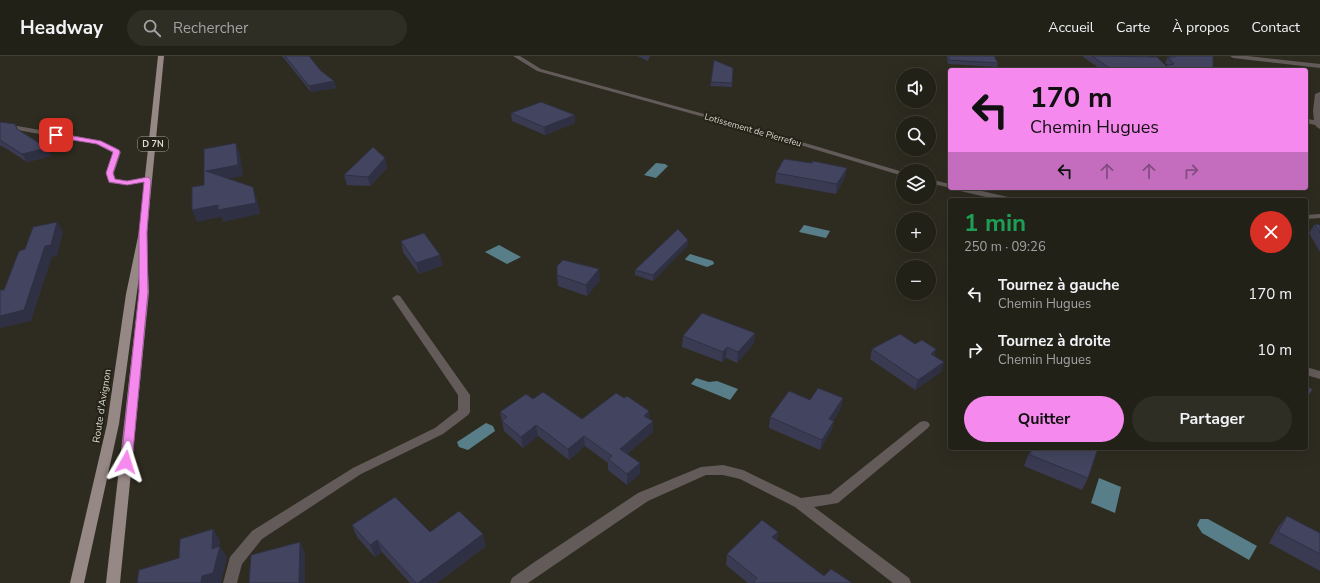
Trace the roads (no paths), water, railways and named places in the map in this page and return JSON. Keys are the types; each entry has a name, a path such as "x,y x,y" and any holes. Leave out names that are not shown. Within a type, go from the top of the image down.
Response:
{"main road":[{"name":"Route d'Avignon","path":"77,583 113,424 131,294 143,232 156,122 161,56"},
{"name":"Route d'Avignon","path":"113,583 144,292 143,232"}],"street":[{"name":"Lotissement de Pierrefeu","path":"516,56 539,70 896,172"},
{"path":"1233,56 1320,66"},
{"path":"1308,122 1319,125 1316,107 1318,94 1320,94"},
{"path":"0,125 98,142 117,152 110,173 112,181 127,183 148,180"},
{"path":"936,183 948,186"},
{"path":"967,190 1001,198"},
{"path":"1308,217 1320,216"},
{"path":"230,583 235,561 256,535 357,470 439,431 464,412 464,395 397,298"},
{"path":"1308,372 1320,375"},
{"path":"800,503 833,499 924,425"},
{"path":"516,583 643,497 705,470 723,470 743,475 800,503 904,583"}],"water":[{"path":"656,163 665,164 668,166 656,178 644,175"},
{"path":"804,225 830,231 826,238 799,232"},
{"path":"499,245 521,257 507,264 485,252"},
{"path":"690,254 713,261 714,264 707,267 686,260 685,259"},
{"path":"696,378 709,382 717,381 738,389 730,400 691,384"},
{"path":"486,423 493,426 495,431 468,450 459,447 457,442"},
{"path":"1099,478 1121,487 1115,513 1091,503"},
{"path":"1200,519 1208,519 1257,546 1249,560 1202,533 1197,525"}]}
